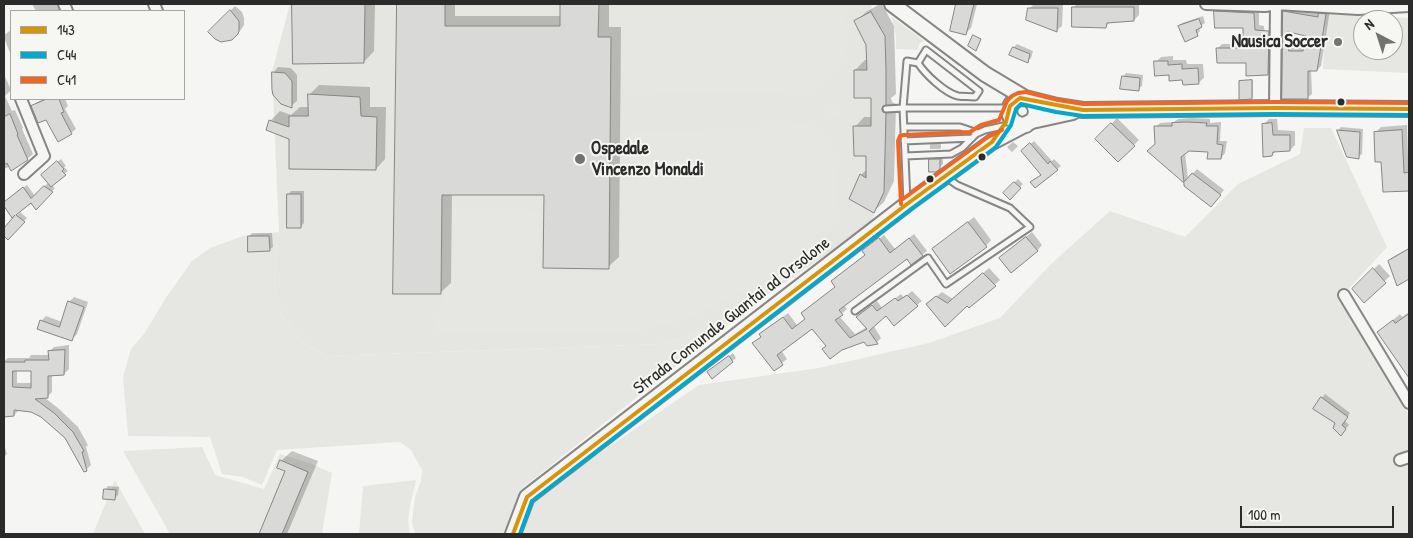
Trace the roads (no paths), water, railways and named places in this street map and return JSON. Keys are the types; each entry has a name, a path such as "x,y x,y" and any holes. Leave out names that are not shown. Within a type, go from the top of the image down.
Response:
{"street":[{"path":"1206,4 1409,6"},
{"path":"1275,108 1276,4"},
{"path":"898,5 985,74 1028,99 1034,104 1036,116 1029,123 1020,125 1015,123 1007,116 993,83 985,74"},
{"path":"1007,116 1016,100 1020,98 1083,110 1409,109"},
{"path":"21,100 44,156 24,174"},
{"name":"Strada Comunale Guantai ad Orsolone","path":"513,534 527,497 907,204 992,142 1029,123 1083,110"},
{"name":"Strada Comunale Guantai ad Orsolone","path":"992,142 1007,116"},
{"path":"1344,295 1409,403"}],"lane":[{"path":"907,204 902,108 907,61 918,63 923,71 950,92 959,96 975,97 979,91 926,50 918,63"},
{"path":"886,109 902,108 1007,116"},
{"path":"905,156 951,154 1007,116"},
{"path":"904,127 960,127 978,134"},
{"path":"904,141 972,138"},
{"path":"855,311 928,258 946,284 1030,227 1010,208 957,185 946,176"}],"place":[{"name":"Nausica Soccer","path":"1338,42"},
{"name":"Ospedale Vincenzo Monaldi","path":"580,159"}]}
